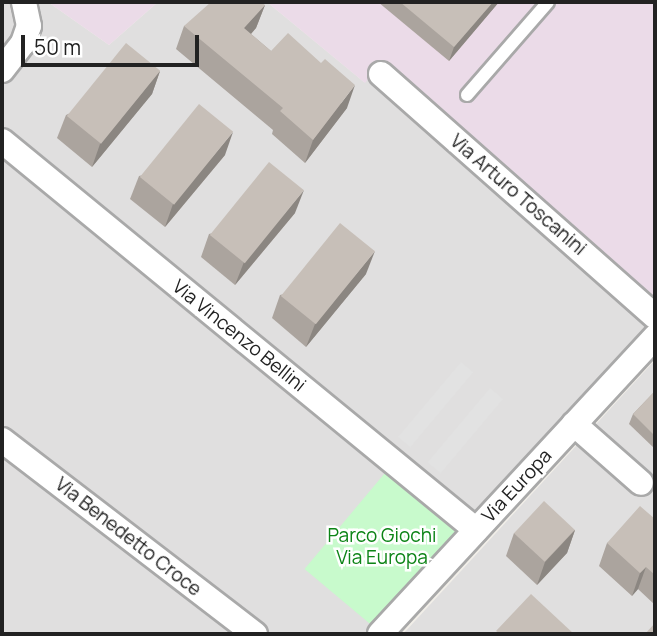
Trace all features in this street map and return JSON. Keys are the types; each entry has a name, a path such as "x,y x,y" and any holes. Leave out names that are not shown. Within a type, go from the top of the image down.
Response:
{"street":[{"path":"2,71 23,43 29,26 24,2"},
{"name":"Via Arturo Toscanini","path":"381,74 655,316"},
{"name":"Via Vincenzo Bellini","path":"2,141 476,530"},
{"name":"Via Europa","path":"380,634 655,337"},
{"path":"574,424 641,483"},
{"name":"Via Benedetto Croce","path":"2,440 255,634"}],"lane":[{"path":"467,95 548,2"}],"shaded area":[{"path":"2,2 48,2 109,45 158,2 267,2 364,82 383,60 655,303 655,328 366,634 2,634"},
{"path":"48,2 158,2 109,45"},
{"path":"267,2 655,2 655,303 383,61 365,83"},
{"path":"655,360 655,634 403,634"},
{"path":"461,362 473,372 410,447 398,437"},
{"path":"490,388 503,399 441,473 428,462"}],"green space":[{"name":"Parco Giochi Via Europa","path":"390,467 464,529 379,631 305,569"}],"building":[{"path":"211,2 261,2 265,5 244,28 271,51 288,33 321,63 325,59 355,85 313,140 280,111 283,108 184,26"},
{"path":"400,2 493,2 454,47"},
{"path":"126,43 160,71 101,144 67,116"},
{"path":"199,104 233,132 174,205 140,177"},
{"path":"269,162 304,190 245,263 210,235"},
{"path":"340,223 375,251 316,324 281,296"},
{"path":"655,391 655,436 633,414"},
{"path":"544,501 575,530 545,562 514,533"},
{"path":"640,506 655,519 655,575 646,567 640,573 607,543"},
{"path":"531,594 574,634 500,634 496,631"},
{"path":"655,623 655,634 645,634"}]}
